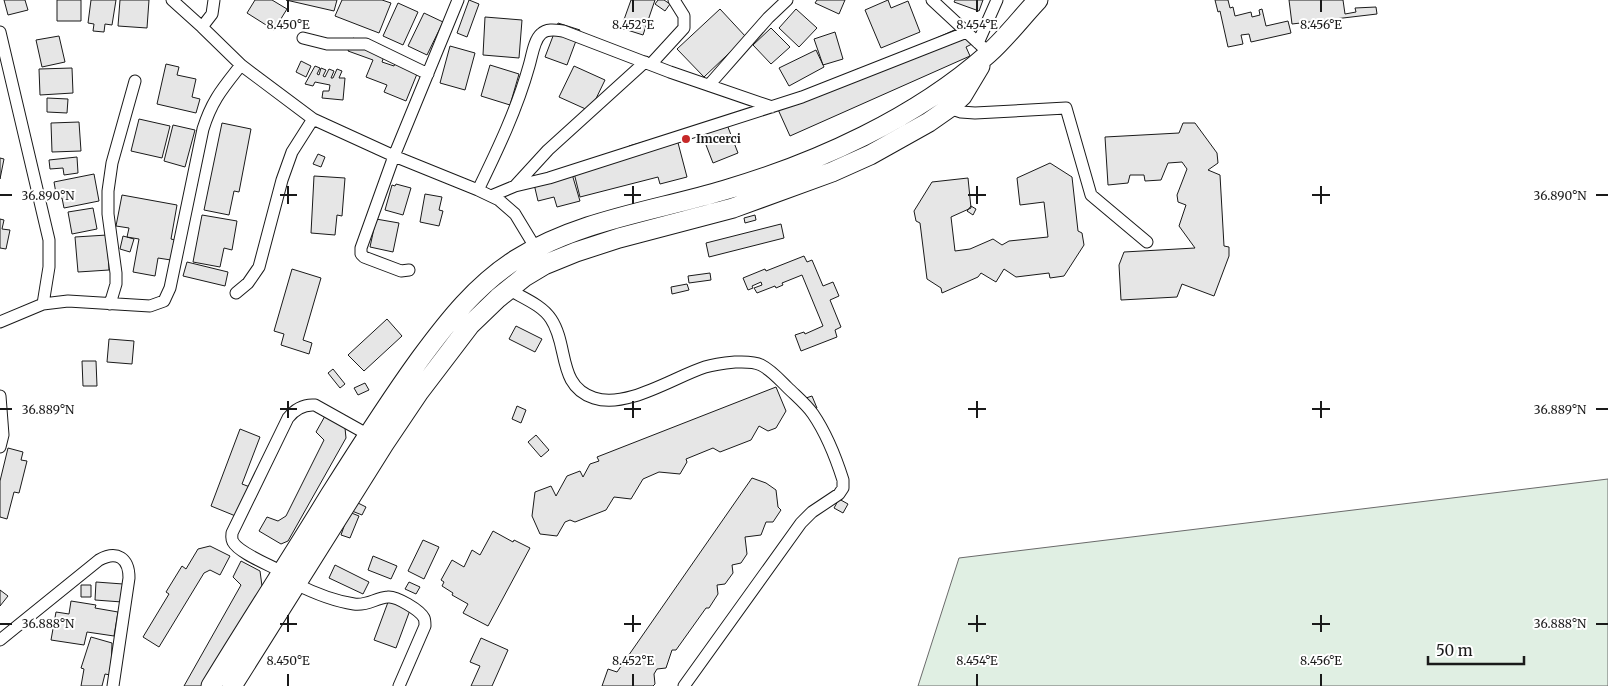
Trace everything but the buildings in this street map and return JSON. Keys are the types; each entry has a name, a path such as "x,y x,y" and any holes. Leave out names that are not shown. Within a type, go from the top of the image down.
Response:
{"main road":[{"path":"210,686 289,578 376,439 406,378 458,310 487,281 514,260 570,233 614,219 727,190 825,154 862,137 920,104 955,80 983,48 1038,0"},
{"path":"376,439 419,392 453,346 483,311 508,290 544,266 597,245 733,208 816,178 870,155 929,122 962,96 983,48"},
{"path":"232,686 289,578"}],"street":[{"path":"172,0 241,65 313,119 394,156 478,190 508,207 515,214 536,248 544,266"},
{"path":"202,27 212,14 214,0"},
{"path":"408,270 401,271 364,257 361,252 365,235 394,156 458,0"},
{"path":"515,186 548,150 648,63 684,28 684,16 674,0"},
{"path":"709,85 768,18 787,0"},
{"path":"932,0 983,48 997,0"},
{"path":"478,190 508,129 524,85 535,45 540,34 546,31 563,31 709,85 772,106"},
{"path":"0,32 49,240 49,267 43,304"},
{"path":"491,196 515,186 550,178 833,85 967,32"},
{"path":"302,38 327,44 366,44 428,74"},
{"path":"0,322 43,304 68,302 150,306 164,301 170,288 203,129 209,109 241,65"},
{"path":"110,304 116,284 108,214 108,191 112,164 134,81"},
{"path":"949,108 961,112 975,113 1066,108 1090,195 1147,242"},
{"path":"236,293 248,283 259,266 282,180 292,152 313,119"},
{"path":"508,290 541,308 549,316 557,329 571,381 578,389 592,398 610,401 626,398 706,367 727,363 750,362 764,366 804,403 819,423 842,480 841,492 812,512 801,523 684,686"},
{"path":"0,396 0,447"},
{"path":"376,439 315,405 297,409 288,418 232,534 232,538 233,543 247,553 315,594 354,604 368,604 392,597 418,611 424,618 425,626 399,686"},
{"path":"0,640 100,560 116,555 124,560 129,569 129,578 113,686"}],"green space":[{"path":"1608,479 1608,686 918,686 959,558"}],"place":[{"name":"Imcerci","path":"686,139"}]}
